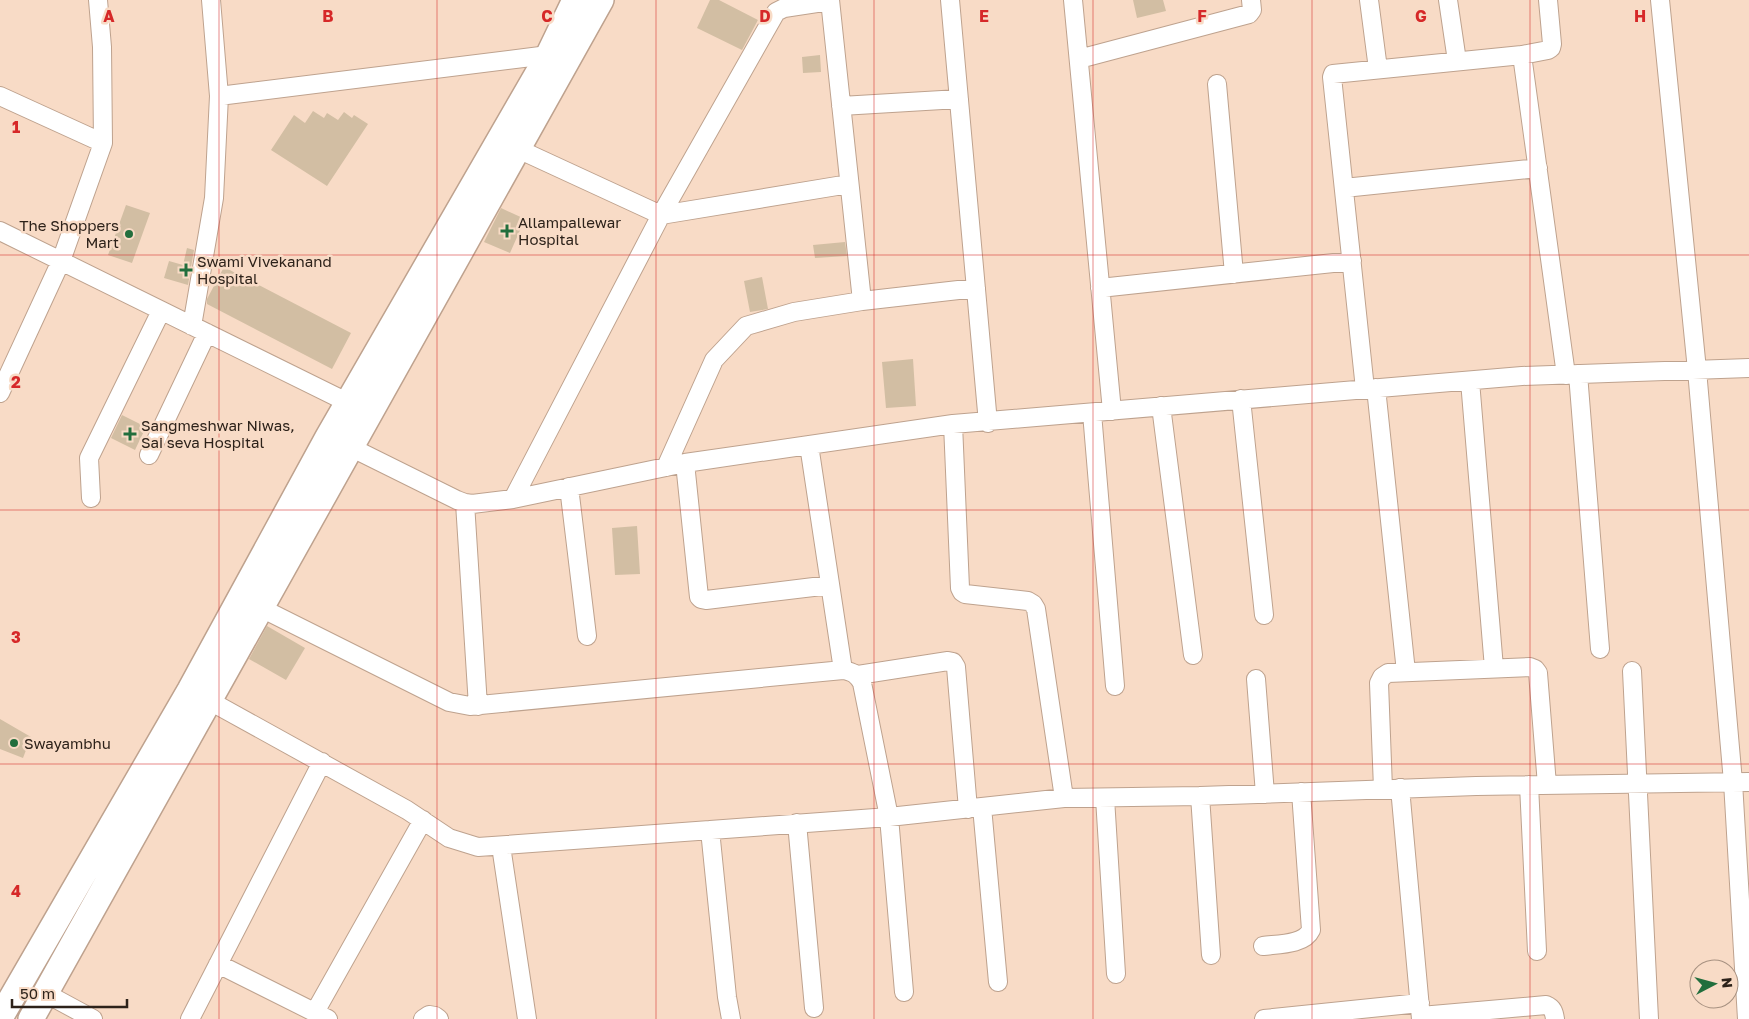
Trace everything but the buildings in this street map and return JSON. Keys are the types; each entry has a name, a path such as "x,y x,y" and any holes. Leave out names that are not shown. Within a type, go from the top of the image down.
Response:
{"main road":[{"path":"31,1019 200,695 328,436 358,408 518,148 560,53 575,0"},
{"path":"0,1018 200,695 260,608 351,447 358,408 560,53 600,0"}],"street":[{"path":"0,393 61,261 104,143 102,47 98,0"},
{"path":"148,455 199,329 214,198 220,96 211,0"},
{"path":"950,0 988,423"},
{"path":"1073,0 1112,411"},
{"path":"1079,59 1249,14 1252,10 1251,0"},
{"path":"1369,0 1378,69"},
{"path":"1448,0 1457,61"},
{"path":"1406,672 1352,261 1332,77 1335,74 1522,55 1548,50 1551,48 1548,0"},
{"path":"1660,0 1741,782 1747,1019"},
{"path":"513,499 661,215 776,12 784,8 830,1 862,301"},
{"path":"220,96 560,53"},
{"path":"1522,55 1538,168 1572,375 1600,649"},
{"path":"1217,84 1234,274"},
{"path":"0,96 104,143"},
{"path":"841,106 959,99"},
{"path":"518,148 661,215 849,184"},
{"path":"1344,188 1538,168"},
{"path":"0,231 358,408"},
{"path":"1100,288 1352,261"},
{"path":"666,467 714,360 746,326 794,312 862,301 976,288"},
{"path":"91,498 89,458 161,311"},
{"path":"328,436 465,503 513,499 686,463 953,424 988,423 1241,399 1470,381 1749,368"},
{"path":"1470,381 1494,668"},
{"path":"1241,399 1264,614"},
{"path":"1161,406 1193,655"},
{"path":"1092,413 1114,686"},
{"path":"953,424 960,588 965,594 1028,601 1036,609 1064,798"},
{"path":"809,445 830,585 850,673 862,683 889,817 904,992"},
{"path":"686,463 699,596 701,599 706,600 830,585"},
{"path":"569,487 587,636"},
{"path":"465,503 478,706"},
{"path":"260,608 449,702 470,706 850,673 948,661 953,662 956,667 998,982"},
{"path":"1421,1013 1392,789 1380,683 1382,677 1388,673 1406,672 1530,667 1535,669 1538,673 1546,785"},
{"path":"1632,671 1649,1019"},
{"path":"1256,679 1265,794"},
{"path":"200,695 407,810 450,838 478,847 889,817 1064,798 1200,796 1529,785 1741,782"},
{"path":"190,1019 322,762"},
{"path":"1529,785 1537,951"},
{"path":"1263,946 1302,940 1308,936 1311,930 1301,792"},
{"path":"1200,796 1211,955"},
{"path":"1105,798 1116,974"},
{"path":"218,964 321,1015 423,820"},
{"path":"797,824 814,1008"},
{"path":"710,830 726,997 730,1019"},
{"path":"502,846 527,1019"},
{"path":"45,993 93,1019"},
{"path":"1264,1019 1421,1013 1546,1005 1551,1006 1554,1011 1554,1019"},
{"path":"423,1019 429,1015 436,1016 439,1019"}],"place":[{"name":"Allampallewar Hospital","path":"507,231"},
{"name":"The Shoppers Mart","path":"129,234"},
{"name":"Swami Vivekanand Hospital","path":"186,270"},
{"name":"Sangmeshwar Niwas, Sai seva Hospital","path":"130,434"},
{"name":"Swayambhu","path":"14,743"}]}
